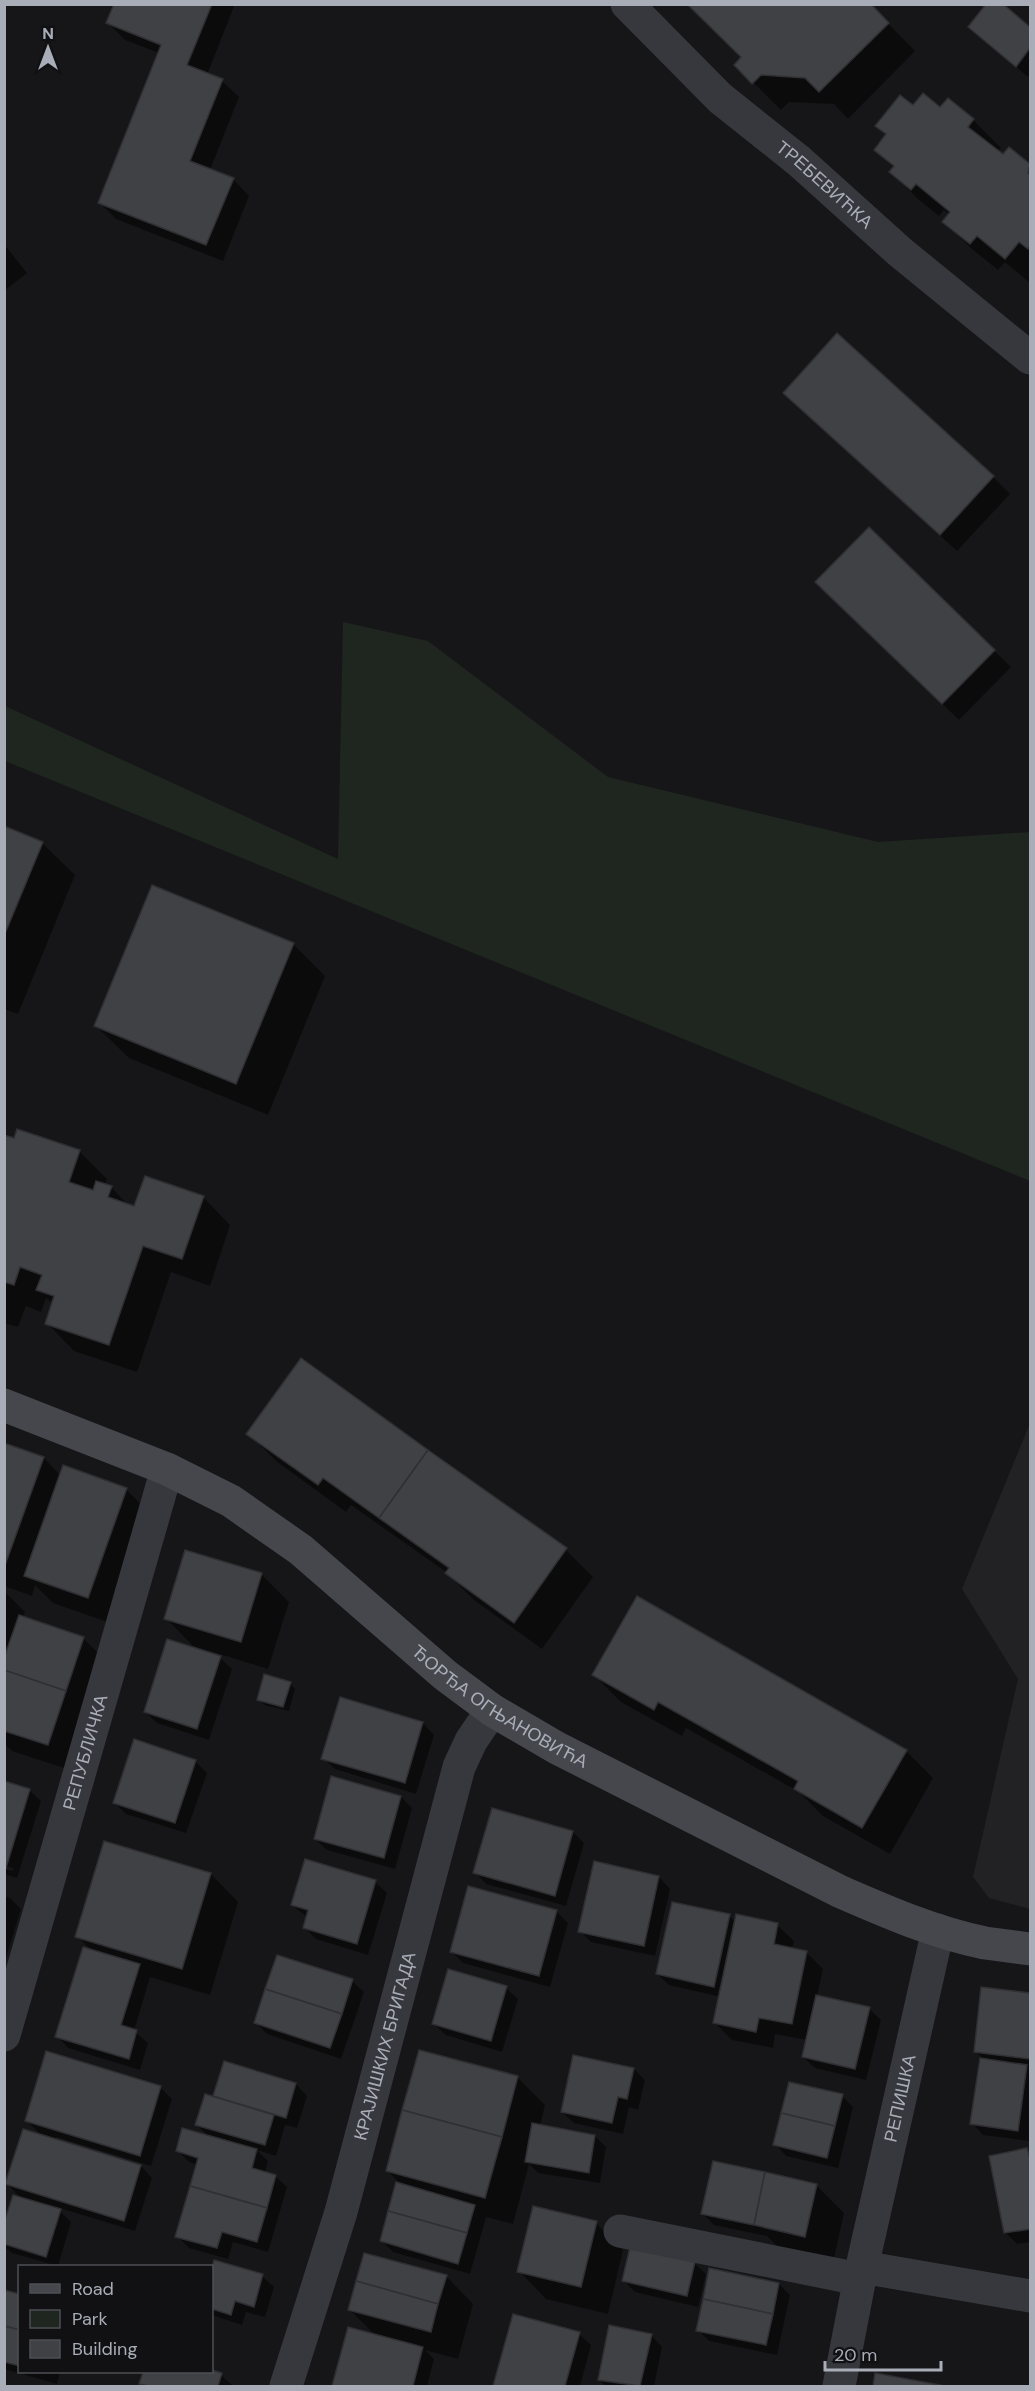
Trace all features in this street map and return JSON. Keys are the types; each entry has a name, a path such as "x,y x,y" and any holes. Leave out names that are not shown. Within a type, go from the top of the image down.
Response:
{"street":[{"name":"ТРЕБЕВИЋКА","path":"627,4 720,98 800,160 900,252 1030,358"},
{"name":"ЂОРЂА ОГЊАНОВИЋА","path":"4,1405 167,1469 231,1501 301,1550 445,1675 492,1710 557,1748 841,1892 938,1930 984,1942 1030,1949"},
{"name":"РЕПУБЛИЧКА","path":"4,2036 167,1469"},
{"name":"КРАЈИШКИХ БРИГАДА","path":"286,2386 341,2212 459,1767 471,1741 492,1710"},
{"name":"РЕПИШКА","path":"839,2386 861,2273 938,1930"},
{"path":"620,2231 861,2273 1030,2296"}],"shaded area":[{"path":"1030,1423 1030,1909 989,1898 973,1877 1018,1679 962,1589"}],"green space":[{"path":"343,622 428,641 608,777 878,842 1030,832 1030,1181 5,761 5,706 338,859"}],"building":[{"path":"114,4 212,4 187,65 223,79 190,161 234,178 206,245 98,203 161,45 106,23"},
{"path":"687,4 871,4 889,23 819,92 805,78 761,75 752,84 734,65 741,57"},
{"path":"986,4 1003,4 1030,27 1030,48 1016,67 968,27"},
{"path":"923,93 940,107 948,98 974,119 968,127 1003,154 1009,147 1030,164 1028,173 1030,174 1030,246 1028,249 1019,242 1005,259 977,236 970,244 942,222 950,212 916,184 911,190 889,172 894,166 874,150 886,134 875,126 900,95 913,105"},
{"path":"837,333 994,476 940,535 783,393"},
{"path":"869,527 995,650 942,704 815,582"},
{"path":"4,826 43,842 4,936"},
{"path":"152,885 294,943 236,1084 94,1026"},
{"path":"17,1129 80,1150 69,1182 93,1190 96,1181 112,1186 108,1197 134,1206 145,1176 204,1196 182,1259 143,1246 109,1345 45,1324 54,1296 36,1290 42,1275 20,1267 14,1285 4,1282 4,1135 14,1138"},
{"path":"301,1358 428,1450 379,1518 323,1478 318,1485 246,1434"},
{"path":"4,1443 44,1457 4,1568"},
{"path":"428,1450 567,1548 514,1623 445,1573 449,1568 379,1518"},
{"path":"63,1465 127,1488 88,1598 24,1576"},
{"path":"185,1550 262,1573 241,1642 164,1619"},
{"path":"637,1596 907,1750 862,1828 794,1789 798,1781 658,1702 654,1710 592,1675"},
{"path":"19,1615 84,1637 66,1691 4,1670 4,1658"},
{"path":"167,1639 221,1656 197,1729 144,1712"},
{"path":"4,1670 66,1691 48,1745 4,1731"},
{"path":"264,1674 291,1682 283,1707 257,1700"},
{"path":"340,1697 423,1722 405,1783 321,1759"},
{"path":"134,1739 196,1760 175,1823 113,1803"},
{"path":"331,1776 401,1796 384,1858 314,1839"},
{"path":"4,1781 30,1789 6,1868 4,1867"},
{"path":"492,1808 573,1831 555,1896 473,1873"},
{"path":"104,1841 211,1873 182,1969 75,1937"},
{"path":"305,1859 376,1880 357,1944 303,1928 308,1910 291,1905"},
{"path":"594,1861 659,1876 644,1946 578,1932"},
{"path":"468,1886 557,1910 539,1976 450,1952"},
{"path":"672,1902 730,1914 714,1987 656,1974"},
{"path":"736,1914 778,1923 774,1944 807,1951 792,2024 759,2018 756,2032 713,2023"},
{"path":"83,1947 140,1964 121,2025 137,2030 129,2059 55,2037"},
{"path":"277,1955 353,1979 342,2014 265,1989"},
{"path":"448,1969 507,1986 491,2041 432,2024"},
{"path":"981,1987 1030,1993 1030,2059 974,2052"},
{"path":"265,1989 342,2014 330,2048 254,2023"},
{"path":"816,1995 870,2007 855,2069 802,2057"},
{"path":"419,2050 518,2076 502,2137 402,2110"},
{"path":"46,2051 161,2086 140,2156 25,2121"},
{"path":"573,2055 634,2068 627,2099 618,2097 612,2123 561,2112"},
{"path":"980,2058 1027,2065 1018,2131 970,2124"},
{"path":"224,2061 296,2083 286,2118 213,2096"},
{"path":"789,2082 843,2094 835,2126 781,2113"},
{"path":"205,2094 274,2115 265,2145 195,2125"},
{"path":"402,2110 502,2137 485,2198 386,2171"},
{"path":"781,2113 835,2126 827,2158 773,2145"},
{"path":"532,2123 595,2135 589,2173 525,2162"},
{"path":"182,2128 257,2149 252,2168 276,2175 267,2208 190,2186 198,2158 176,2151"},
{"path":"23,2129 141,2165 124,2221 5,2184"},
{"path":"1027,2148 1030,2158 1030,2229 1004,2233 989,2156"},
{"path":"713,2161 765,2172 754,2225 701,2214"},
{"path":"765,2172 817,2184 805,2237 754,2225"},
{"path":"396,2182 475,2205 467,2233 388,2211"},
{"path":"190,2186 267,2208 257,2242 222,2232 217,2248 175,2237"},
{"path":"13,2195 61,2209 46,2257 4,2244 4,2223"},
{"path":"533,2206 597,2221 581,2287 517,2272"},
{"path":"388,2211 467,2233 458,2264 380,2241"},
{"path":"630,2247 695,2262 687,2296 622,2281"},
{"path":"364,2253 447,2275 438,2304 356,2281"},
{"path":"214,2260 263,2274 254,2307 235,2301 231,2315 213,2309"},
{"path":"709,2268 779,2283 773,2314 703,2299"},
{"path":"356,2281 438,2304 431,2332 348,2310"},
{"path":"4,2290 18,2294 18,2330 4,2326"},
{"path":"703,2299 773,2314 766,2345 696,2331"},
{"path":"513,2314 580,2332 565,2386 493,2386"},
{"path":"609,2325 652,2334 640,2386 598,2380"},
{"path":"4,2326 18,2330 18,2366 4,2362"},
{"path":"348,2327 423,2347 413,2386 332,2386"},
{"path":"213,2370 222,2373 218,2386 139,2384 143,2373 213,2373"},
{"path":"875,2373 945,2386 873,2386"}]}
